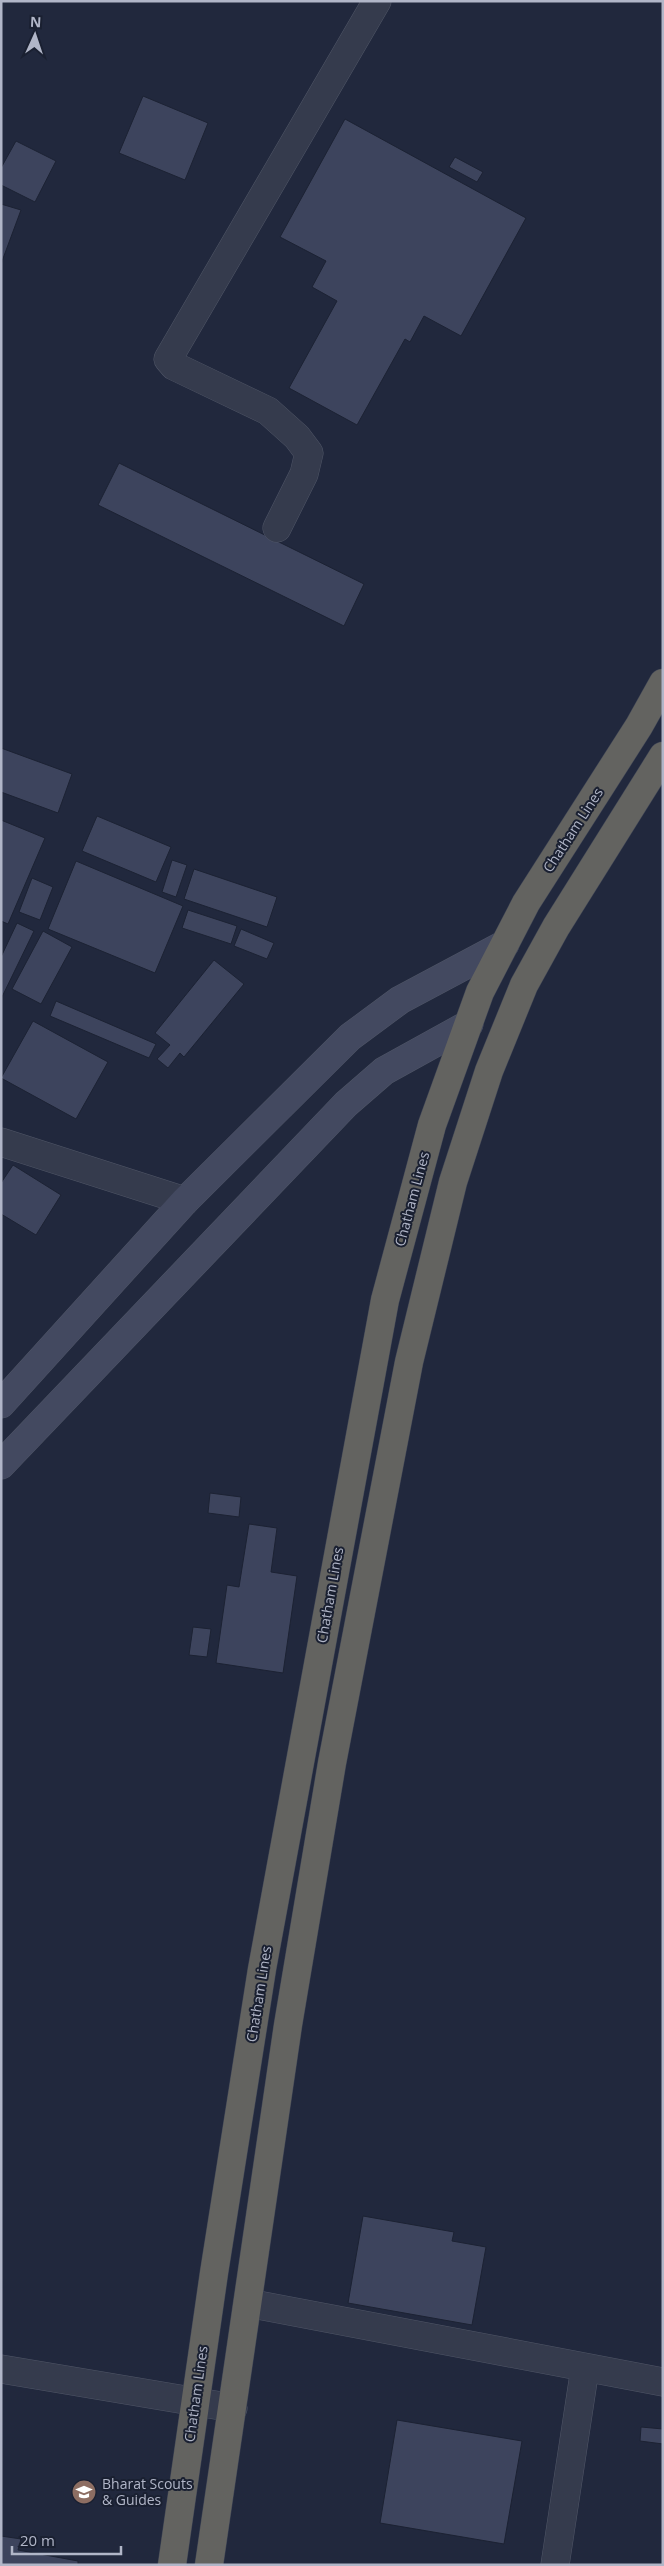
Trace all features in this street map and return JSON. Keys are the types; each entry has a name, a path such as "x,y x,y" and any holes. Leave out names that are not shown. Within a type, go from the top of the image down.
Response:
{"highway":[{"name":"Chatham Lines","path":"172,2565 194,2402 262,1969 385,1300 432,1125 480,992 526,903 639,726 663,683"},
{"path":"209,2565 288,2025 332,1764 409,1362 453,1182 489,1071 524,985 556,927 663,756"}],"main road":[{"path":"1,1404 186,1201 350,1037 400,1000 505,944"},
{"path":"1,1465 346,1104 384,1071 469,1024"}],"street":[{"path":"277,528 304,474 308,453 297,437 268,411 174,366 168,358 377,1"},
{"path":"1,1142 186,1201"},
{"path":"248,2303 663,2382"},
{"path":"555,2565 585,2368"},
{"path":"1,2369 233,2408"}],"building":[{"path":"143,96 208,123 185,180 119,153"},
{"path":"345,119 526,218 461,336 424,316 410,342 405,339 357,425 289,388 337,301 312,287 326,261 280,237"},
{"path":"16,141 56,161 35,202 1,185 1,168"},
{"path":"455,157 483,172 477,182 449,167"},
{"path":"1,204 21,210 1,264"},
{"path":"119,463 364,584 344,626 98,505"},
{"path":"1,748 72,774 58,813 1,792"},
{"path":"97,816 171,847 156,882 82,851"},
{"path":"1,820 45,838 8,924 1,921"},
{"path":"172,860 187,865 176,897 162,892"},
{"path":"76,861 183,906 155,973 48,929"},
{"path":"194,869 277,897 267,927 184,899"},
{"path":"32,878 53,887 40,920 19,912"},
{"path":"188,910 237,926 231,944 182,928"},
{"path":"17,923 34,931 1,999 1,957"},
{"path":"241,929 274,943 267,959 234,946"},
{"path":"43,931 72,947 41,1004 12,989"},
{"path":"214,960 244,984 184,1057 180,1053 168,1068 157,1059 170,1045 155,1033"},
{"path":"56,1001 156,1044 149,1058 50,1016"},
{"path":"33,1021 108,1062 76,1119 1,1078"},
{"path":"13,1165 61,1195 36,1235 1,1214 1,1183"},
{"path":"210,1493 241,1497 239,1517 208,1513"},
{"path":"249,1524 277,1528 271,1572 297,1576 283,1673 216,1663 227,1585 239,1587"},
{"path":"193,1627 211,1629 207,1657 189,1655"},
{"path":"363,2216 454,2232 452,2241 486,2247 472,2325 348,2303"},
{"path":"397,2420 522,2441 504,2544 380,2523"},
{"path":"641,2427 663,2429 663,2444 640,2441"},
{"path":"1,2536 21,2539 18,2550 78,2561 78,2565 1,2565"}],"place":[{"name":"Bharat Scouts & Guides","path":"84,2492"}]}
